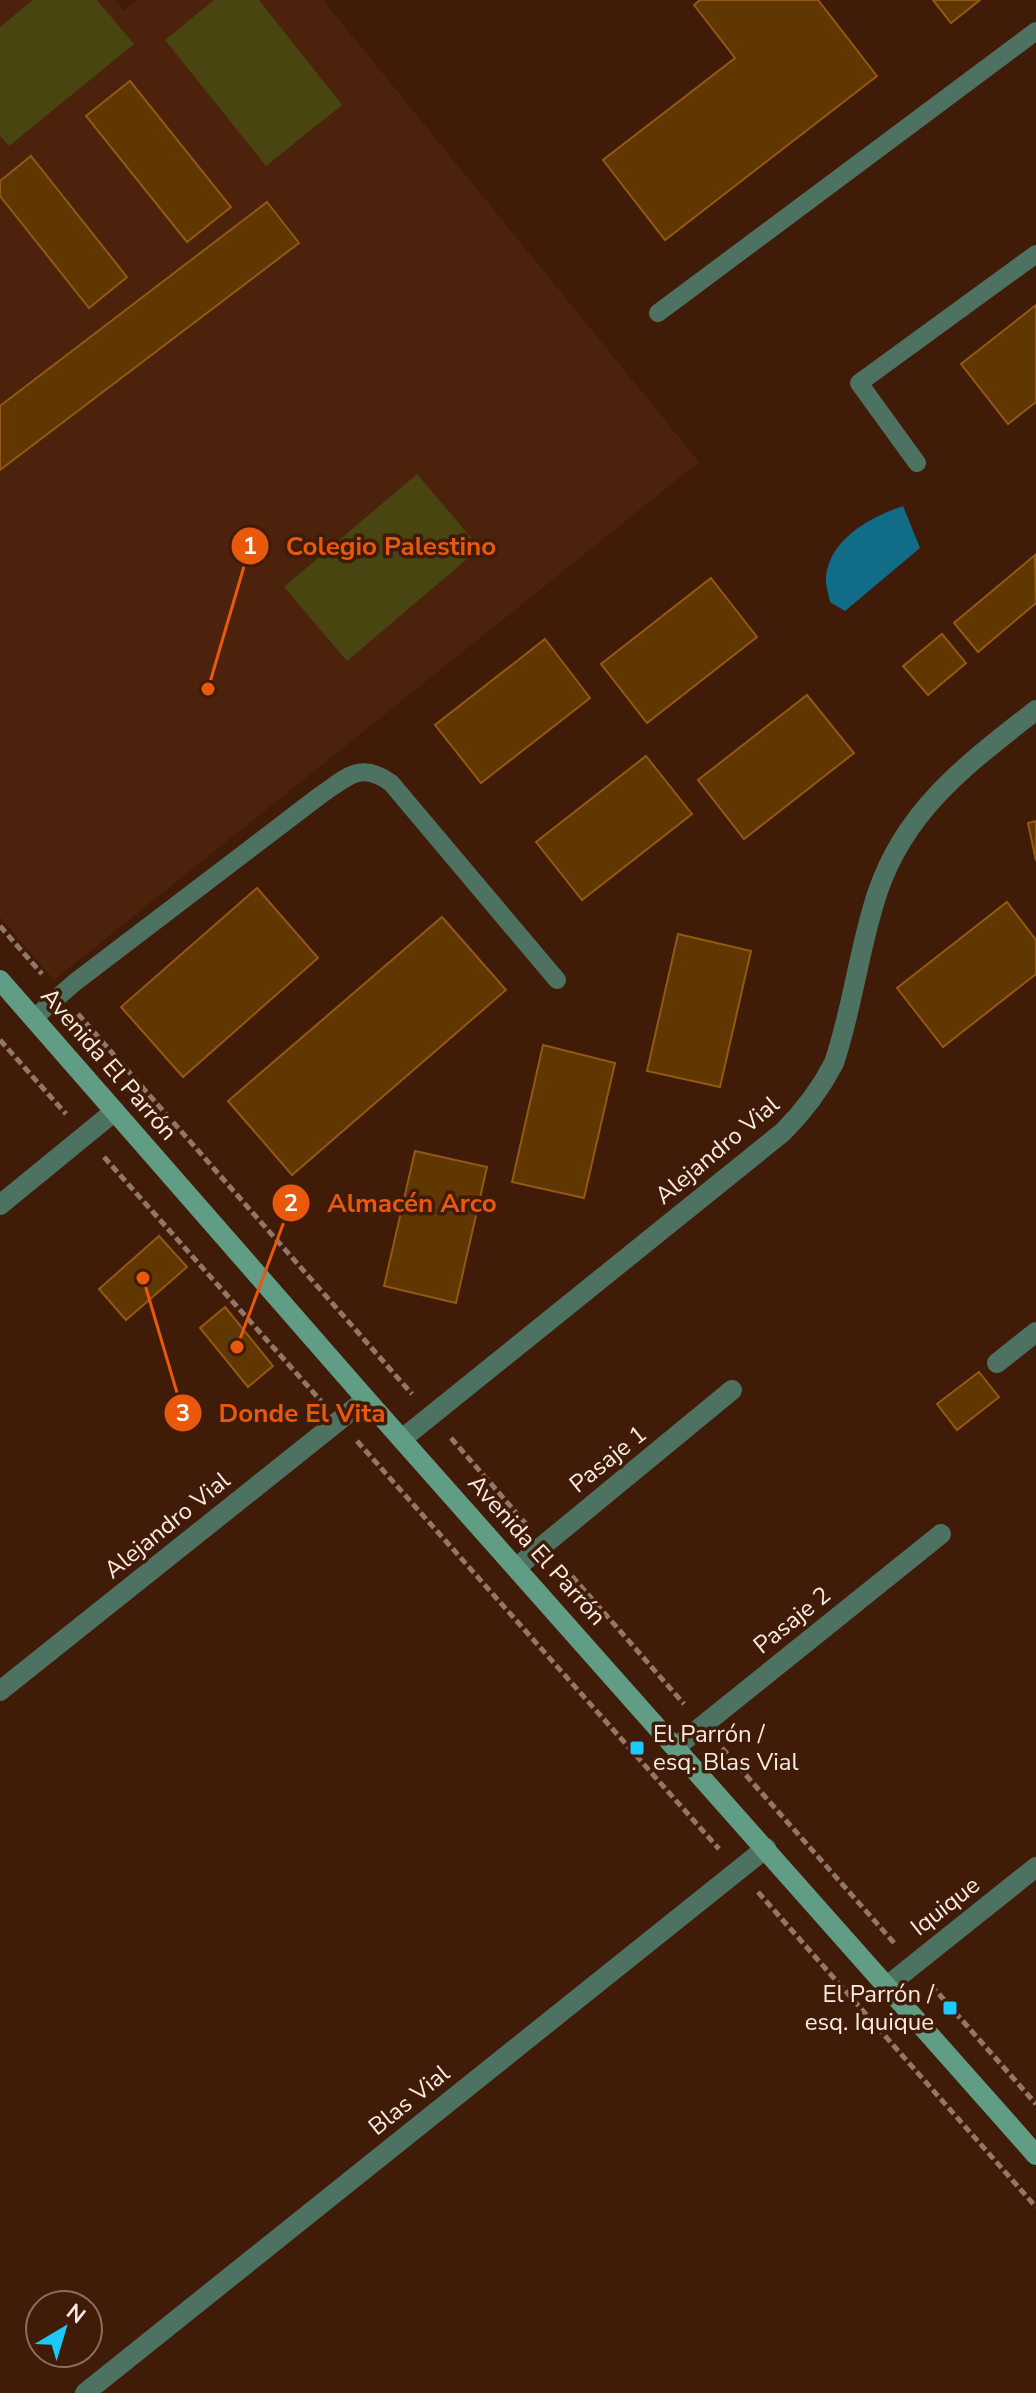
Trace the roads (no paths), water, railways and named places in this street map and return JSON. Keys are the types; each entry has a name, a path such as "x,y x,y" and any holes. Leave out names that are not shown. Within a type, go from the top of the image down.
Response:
{"main road":[{"name":"Avenida El Parrón","path":"0,980 366,1399 1036,2155"}],"street":[{"name":"Alejandro Vial","path":"402,1439 771,1142 804,1111 834,1063 878,893 907,830 943,786 1036,710"},
{"path":"0,1205 115,1111"},
{"path":"997,1363 1036,1332"},
{"name":"Pasaje 1","path":"517,1567 732,1390"},
{"name":"Alejandro Vial","path":"0,1691 366,1399"},
{"name":"Pasaje 2","path":"676,1747 941,1534"},
{"name":"Blas Vial","path":"85,2393 766,1848"},
{"name":"Iquique","path":"887,1986 1036,1867"}],"lane":[{"path":"658,313 1036,31"},
{"path":"917,463 859,383 1036,254"},
{"path":"34,1018 318,797 365,770 377,773 391,783 557,980"}],"water":[{"path":"903,506 920,548 845,611 830,602 826,577 835,551 866,523"}],"place":[{"name":"Colegio Palestino","path":"208,689"},
{"name":"Donde El Vita","path":"143,1278"},
{"name":"Almacén Arco","path":"237,1347"},
{"name":"El Parrón / esq. Blas Vial","path":"637,1748"},
{"name":"El Parrón / esq. Iquique","path":"950,2008"}]}
